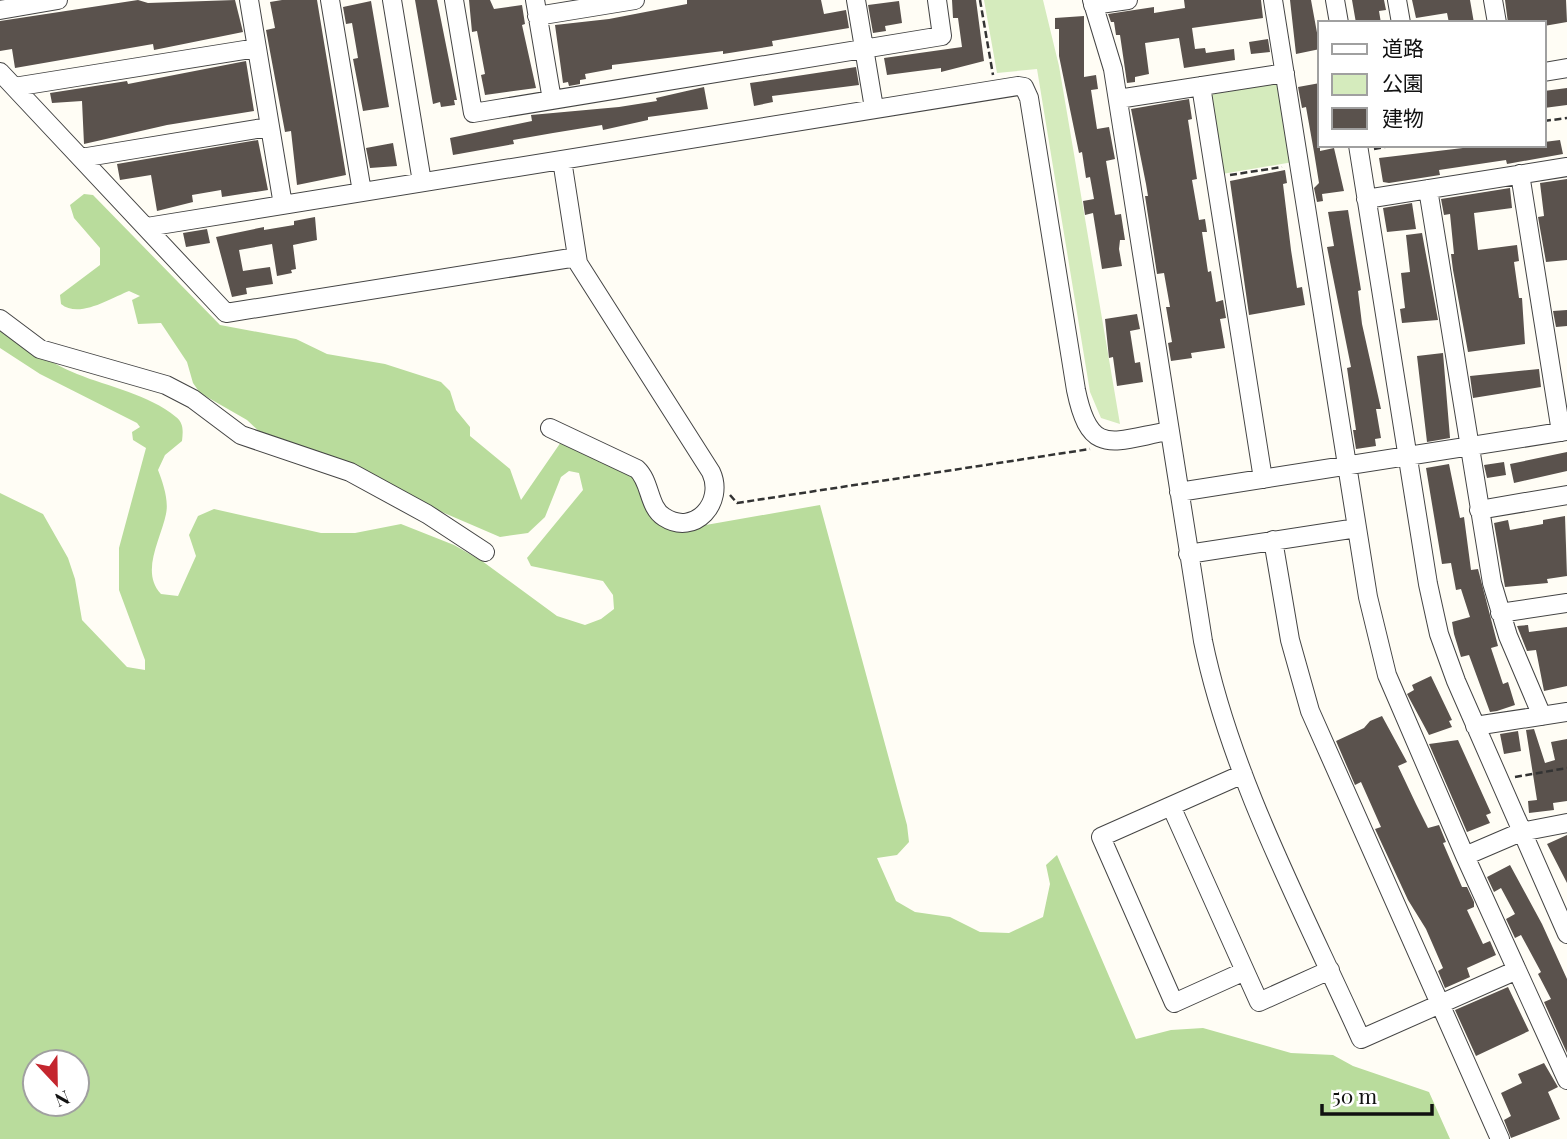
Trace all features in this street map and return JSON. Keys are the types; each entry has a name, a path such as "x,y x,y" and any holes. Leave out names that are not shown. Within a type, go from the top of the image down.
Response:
{"street":[{"path":"0,9 58,0"},
{"path":"249,0 283,205"},
{"path":"330,0 362,192"},
{"path":"392,0 422,182"},
{"path":"454,0 472,113 942,36 937,0"},
{"path":"552,100 536,8 635,0"},
{"path":"856,0 874,108"},
{"path":"1128,0 1092,3 1111,59 1188,554 1211,678 1243,774 1361,1039 1517,970"},
{"path":"1273,0 1368,597 1387,676 1567,1080"},
{"path":"1335,0 1339,21"},
{"path":"1397,0 1401,21"},
{"path":"1493,0 1497,21"},
{"path":"14,87 257,48"},
{"path":"1546,72 1567,68"},
{"path":"0,72 226,313 576,257"},
{"path":"1118,99 1285,73"},
{"path":"1201,86 1263,480"},
{"path":"147,227 874,108 1024,87 1029,99 1076,390 1086,426 1092,434 1107,439 1169,431"},
{"path":"81,158 269,127"},
{"path":"1365,147 1366,199 1439,634 1475,726 1567,934"},
{"path":"550,428 637,469 644,475 658,512 669,520 689,522 705,513 714,501 715,482 711,472 576,257 562,160"},
{"path":"1366,199 1567,167"},
{"path":"1179,492 1564,431 1520,174"},
{"path":"1428,189 1468,447 1500,614 1542,716"},
{"path":"0,319 40,349 166,385 192,399 242,435 350,472 427,514 485,552"},
{"path":"1479,510 1567,495"},
{"path":"1188,554 1357,528"},
{"path":"1273,540 1290,640 1310,711 1500,1139"},
{"path":"1500,614 1567,603"},
{"path":"1475,726 1567,712"},
{"path":"1243,774 1101,837 1174,1003 1245,971"},
{"path":"1171,806 1259,1002 1330,970"},
{"path":"1465,856 1521,832 1567,823"}],"path":[{"path":"980,0 995,89"},
{"path":"1546,121 1567,118"},
{"path":"1215,178 1299,164"},
{"path":"728,493 737,503 1102,448"},
{"path":"1511,777 1567,768"}],"green space":[{"path":"984,0 1043,0 1059,66 1120,424 1101,418 1090,392 1037,69 997,73"},
{"path":"1277,83 1293,162 1222,174 1209,95"},
{"path":"84,194 93,195 220,325 296,339 327,354 385,364 441,382 450,391 456,410 470,427 470,436 510,469 521,500 561,442 634,472 683,529 820,505 907,825 909,842 897,855 877,858 896,901 915,912 950,917 980,932 1009,933 1043,917 1050,884 1046,865 1057,855 1136,1039 1171,1030 1203,1028 1291,1053 1333,1055 1353,1066 1429,1092 1450,1139 0,1139 0,493 43,514 68,558 75,579 82,620 127,667 145,670 145,660 119,590 119,548 146,448 133,440 132,432 140,427 137,423 40,374 0,348 0,325 56,364 153,402 180,422 182,441 165,455 158,470 167,509 154,555 152,576 161,594 178,596 196,556 189,535 198,516 214,509 321,533 355,533 401,524 454,545 482,561 557,616 585,625 601,619 614,609 613,595 603,581 531,566 527,558 583,490 579,473 569,471 561,477 545,517 528,533 500,537 263,435 247,420 200,393 193,383 187,362 161,323 138,324 132,300 140,296 129,291 95,306 77,309 61,304 60,295 100,265 100,248 74,218 70,205"}],"building":[{"path":"138,0 148,3 235,0 243,32 154,50 153,44 15,68 12,49 0,51 0,21"},
{"path":"317,0 346,175 297,185 291,131 285,132 266,30 275,28 270,2"},
{"path":"415,0 437,0 457,100 454,100 455,105 441,107 440,102 433,104"},
{"path":"469,0 490,0 494,9 522,5 525,24 522,25 536,88 485,95 481,75 485,74 477,31 472,32"},
{"path":"687,0 821,0 824,14 846,10 849,28 772,41 773,46 723,54 723,51 612,65 612,69 585,74 586,79 580,80 580,84 569,86 568,82 563,83 555,25 609,19 687,4"},
{"path":"952,0 976,0 984,61 941,72 941,68 887,75 884,58 962,47 958,18 953,18"},
{"path":"1184,0 1261,0 1263,18 1192,28 1195,49 1205,48 1206,53 1234,49 1235,60 1184,68 1179,38 1145,43 1149,74 1135,77 1135,82 1127,83 1120,35 1116,35 1114,22 1111,22 1108,14 1154,7 1154,13 1185,8"},
{"path":"1290,0 1311,0 1318,49 1296,54"},
{"path":"1352,0 1384,0 1386,10 1379,11 1381,21 1356,21"},
{"path":"1412,0 1470,0 1474,21 1449,21 1447,13 1416,18"},
{"path":"1505,0 1566,0 1567,22 1546,26 1546,21 1508,21"},
{"path":"371,1 389,107 363,111 353,59 358,58 352,23 346,24 343,7"},
{"path":"899,1 902,23 885,26 886,31 873,33 868,5"},
{"path":"1084,16 1084,77 1096,75 1098,89 1091,90 1097,129 1109,127 1115,159 1106,161 1115,215 1121,214 1125,240 1120,240 1122,266 1102,269 1093,213 1085,215 1083,201 1094,199 1090,177 1086,178 1082,152 1079,153 1059,56 1059,29 1055,29 1055,18"},
{"path":"1268,39 1270,52 1251,54 1249,42"},
{"path":"246,61 254,111 167,125 84,144 82,101 52,103 50,93 127,81 128,84"},
{"path":"856,67 859,85 772,96 773,102 754,106 750,83"},
{"path":"1318,83 1318,147 1320,151 1334,148 1344,191 1322,194 1323,201 1317,202 1314,188 1319,183 1306,107 1302,108 1298,87"},
{"path":"704,87 708,109 648,117 648,120 603,130 602,125 513,140 514,144 453,155 450,138 532,121 531,115 657,101 656,98"},
{"path":"1567,88 1567,105 1546,108 1546,91"},
{"path":"1189,99 1192,119 1188,120 1197,179 1192,180 1199,220 1205,219 1207,232 1202,232 1208,272 1211,271 1216,302 1223,300 1226,318 1220,319 1225,348 1191,353 1192,358 1171,361 1168,343 1172,342 1166,307 1170,307 1164,273 1157,274 1145,196 1148,196 1131,109"},
{"path":"258,140 268,190 222,197 221,190 192,195 193,202 157,211 151,175 120,180 117,164"},
{"path":"1560,140 1563,154 1507,164 1506,160 1439,170 1440,175 1383,182 1379,158 1471,147 1546,147 1546,142"},
{"path":"393,143 397,166 370,168 366,148"},
{"path":"1285,170 1287,183 1283,184 1291,250 1297,288 1302,287 1305,305 1249,315 1230,181"},
{"path":"1567,179 1567,260 1546,262 1538,217 1544,216 1540,183"},
{"path":"1510,188 1512,208 1474,213 1478,250 1517,245 1519,261 1514,262 1519,298 1522,298 1525,344 1468,352 1453,270 1450,214 1444,215 1441,199"},
{"path":"1412,203 1416,229 1387,232 1383,208"},
{"path":"1348,210 1361,290 1358,291 1362,324 1381,409 1376,409 1381,438 1375,439 1376,446 1356,449 1347,368 1351,367 1327,247 1334,246 1328,212"},
{"path":"315,217 317,240 293,245 296,269 291,270 292,273 277,276 272,244 239,250 243,271 270,267 273,284 246,288 247,294 232,297 216,237 264,227 264,230 294,225 294,221"},
{"path":"207,229 210,243 186,247 183,233"},
{"path":"1422,233 1438,320 1402,323 1400,309 1405,308 1401,273 1410,272 1406,235"},
{"path":"1567,310 1567,326 1556,327 1553,311"},
{"path":"1137,314 1140,329 1130,331 1135,363 1140,362 1143,382 1117,386 1113,357 1109,358 1105,319"},
{"path":"1443,353 1450,438 1427,442 1417,356"},
{"path":"1539,369 1541,387 1473,398 1470,376"},
{"path":"1567,452 1567,471 1514,483 1510,464"},
{"path":"1504,462 1506,475 1487,478 1484,465"},
{"path":"1449,464 1460,518 1464,517 1471,570 1478,569 1498,646 1491,648 1503,684 1508,682 1515,705 1497,711 1490,712 1469,655 1461,657 1454,634 1452,622 1470,617 1461,589 1456,590 1451,563 1442,564 1426,468"},
{"path":"1565,516 1567,576 1547,579 1548,583 1505,587 1494,523 1508,520 1510,530 1543,524 1543,520"},
{"path":"1528,625 1529,632 1567,627 1567,686 1544,691 1536,650 1527,651 1517,626"},
{"path":"1431,676 1452,720 1449,721 1452,727 1429,735 1407,694 1414,690 1412,685"},
{"path":"1382,716 1407,762 1398,766 1416,804 1428,828 1439,825 1446,842 1443,843 1462,887 1467,887 1474,902 1474,907 1467,910 1483,944 1490,941 1496,955 1467,968 1470,977 1445,988 1438,971 1443,968 1426,929 1408,900 1375,829 1381,827 1361,782 1355,785 1336,741"},
{"path":"1534,729 1545,763 1555,760 1551,742 1567,739 1567,801 1553,803 1554,810 1529,813 1528,801 1537,800 1526,730"},
{"path":"1518,731 1521,751 1504,754 1500,734"},
{"path":"1458,740 1491,813 1486,815 1490,823 1467,832 1429,744"},
{"path":"1567,835 1567,883 1547,844"},
{"path":"1510,865 1542,924 1567,979 1567,1053 1544,1002 1551,999 1538,974 1541,972 1521,935 1515,938 1506,919 1515,914 1501,888 1494,892 1487,877"},
{"path":"1508,987 1529,1031 1476,1056 1455,1010"},
{"path":"1544,1063 1558,1087 1548,1092 1560,1119 1511,1138 1504,1120 1511,1116 1501,1093 1522,1083 1518,1074"}]}
